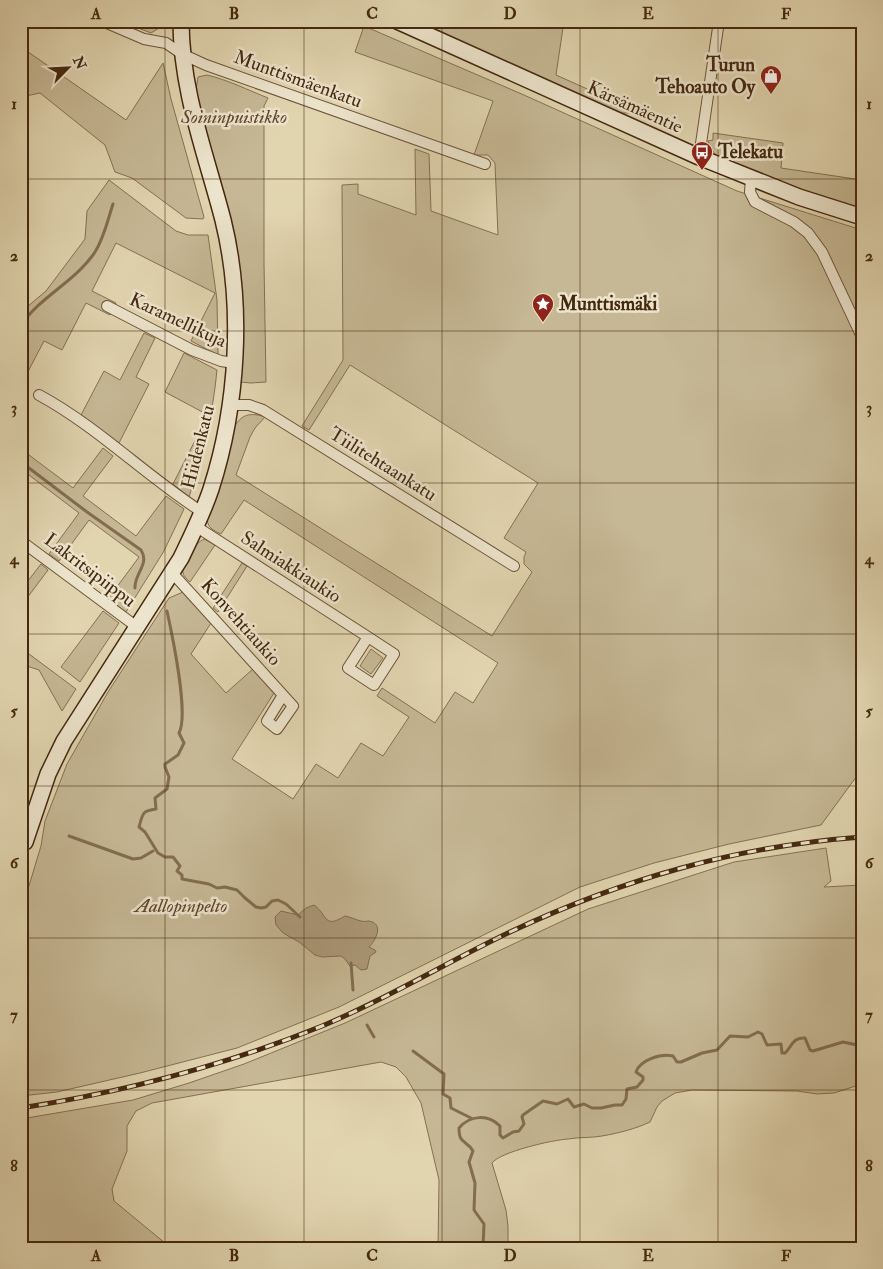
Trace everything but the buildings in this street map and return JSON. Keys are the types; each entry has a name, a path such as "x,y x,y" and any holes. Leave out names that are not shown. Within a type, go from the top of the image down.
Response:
{"street":[{"name":"Munttismäenkatu","path":"102,21 144,39 166,43 182,54 206,64 485,164"},
{"name":"Hiidenkatu","path":"23,841 48,774 64,740 172,572 196,526 211,489 220,458 230,405 234,363 236,316 232,270 223,222 194,121 182,54 181,21"},
{"name":"Kärsämäentie","path":"397,21 699,157 829,208 862,217"},
{"path":"699,157 719,21"},
{"path":"751,178 750,192 755,202 794,222 808,233 822,252 862,337"},
{"name":"Karamellikuja","path":"108,306 192,350 217,360 234,363"},
{"path":"39,395 52,402 202,512"},
{"name":"Tiilitehtaankatu","path":"230,405 249,405 263,410 514,566"},
{"name":"Salmiakkiaukio","path":"196,526 368,637 394,654 374,685 348,668 368,637"},
{"name":"Lakritsipiippu","path":"21,541 137,627"},
{"name":"Konvehtiaukio","path":"172,572 283,695"}],"green space":[{"path":"120,21 162,21 159,28 151,33"},
{"path":"417,21 564,21 556,75 641,113 618,113"},
{"name":"Aallopinpelto","path":"364,26 524,95 737,191 862,230 862,769 821,825 729,844 654,863 580,887 339,1007 237,1048 57,1092 21,1096 21,888 28,889 41,846 45,821 67,764 108,692 169,598 183,592 211,623 191,654 226,693 253,669 274,693 232,759 293,799 316,764 338,778 361,743 383,756 409,717 377,696 382,688 435,723 455,692 473,703 498,663 244,500 221,534 211,528 207,517 233,429 239,420 250,415 265,417 250,437 236,475 492,636 532,572 524,564 526,552 504,538 538,483 350,365 309,430 302,426 343,360 342,185 358,184 358,194 416,215 415,149 429,154 431,211 498,235 495,163 488,155 474,155 493,101 355,52"},
{"path":"21,47 126,120 163,63 203,219 186,218 132,178 115,172 105,145 40,93 21,97"},
{"name":"Soininpuistikko","path":"207,75 230,82 268,98 264,106 266,382 240,382 243,328 239,264 196,90 198,77"},
{"path":"713,133 783,143 781,168 862,180 862,211 780,183 719,158 710,148 708,141 713,140"},
{"path":"109,180 176,231 188,235 208,235 217,300 218,355 191,341 215,293 116,243 92,291 116,303 110,315 86,303 62,350 44,341 21,385 21,314 46,291 85,239 87,211"},
{"path":"144,333 155,338 136,377 149,384 119,443 81,415 104,371 120,380"},
{"path":"184,353 217,370 207,434 189,497 173,484 208,415 165,392"},
{"path":"103,448 113,456 83,496 136,536 166,496 184,509 164,551 126,612 108,599 139,557 89,520 59,561 49,554 79,513 21,469 21,449 73,488"},
{"path":"204,539 215,545 190,582 183,573 184,564 193,549"},
{"path":"242,563 247,566 218,612 213,608"},
{"path":"41,564 48,570 21,606 21,590"},
{"path":"103,611 119,623 80,682 61,667"},
{"path":"21,648 76,689 62,711 39,670 21,664"},
{"path":"371,649 383,658 371,674 360,666"},
{"path":"826,848 831,881 824,887 862,885 862,1084 834,1093 817,1094 797,1091 692,1090 675,1093 662,1101 650,1122 639,1127 602,1136 550,1142 527,1147 505,1155 492,1163 506,1210 508,1248 438,1248 439,1180 421,1103 406,1077 396,1067 381,1062 152,1103 136,1111 127,1126 127,1151 112,1189 114,1201 171,1248 21,1248 21,1119 133,1100 189,1083 244,1064 345,1023 588,909 734,862"}],"shaded area":[{"path":"314,905 329,921 338,920 345,916 369,921 377,925 376,937 369,947 376,952 370,956 367,969 361,970 355,965 350,966 341,956 322,957 315,955 299,942 283,933 276,925 275,917 281,911 298,915 306,908"}],"waterway":[{"path":"21,325 38,305 78,272 95,252 103,235 113,204"},
{"path":"21,462 141,550 144,560 135,583 135,588"},
{"path":"167,611 181,693 182,724 179,733 184,743 178,755 165,764 169,777 167,789 155,798 156,809 144,814 139,827 145,832 158,853 165,857 173,857 180,866 177,871 182,875 182,879 209,884 217,888 225,887 237,890 256,907 266,907 272,901 278,900 286,904 300,917"},
{"path":"69,836 133,859 141,858 153,851"},
{"path":"351,963 353,990"},
{"path":"367,1025 374,1037"},
{"path":"483,1248 484,1224 474,1210 475,1183 469,1162 473,1151 462,1140 459,1133 459,1128 468,1121 474,1118 490,1119 500,1126 500,1135 503,1138 519,1131 524,1124 523,1115 543,1101 557,1104 568,1099 574,1107 584,1104 592,1108 622,1105 626,1099 627,1089 637,1087 643,1080 643,1077 636,1072 646,1061 651,1058 668,1055 673,1056 677,1062 681,1062 702,1053 717,1050 730,1036 748,1037 758,1032 762,1034 767,1045 781,1044 782,1053 785,1053 797,1039 801,1038 805,1038 810,1050 813,1051 843,1042 862,1046"},
{"path":"413,1051 444,1074 443,1094 450,1098 451,1108 471,1118"}],"railway":[{"path":"21,1108 98,1094 174,1076 286,1040 370,1004 510,932 552,913 638,881 725,857 770,848 862,837"}],"place":[{"name":"Turun Tehoauto Oy","path":"771,95"},
{"name":"Telekatu","path":"702,171"},
{"name":"Munttismäki","path":"543,323"}]}
